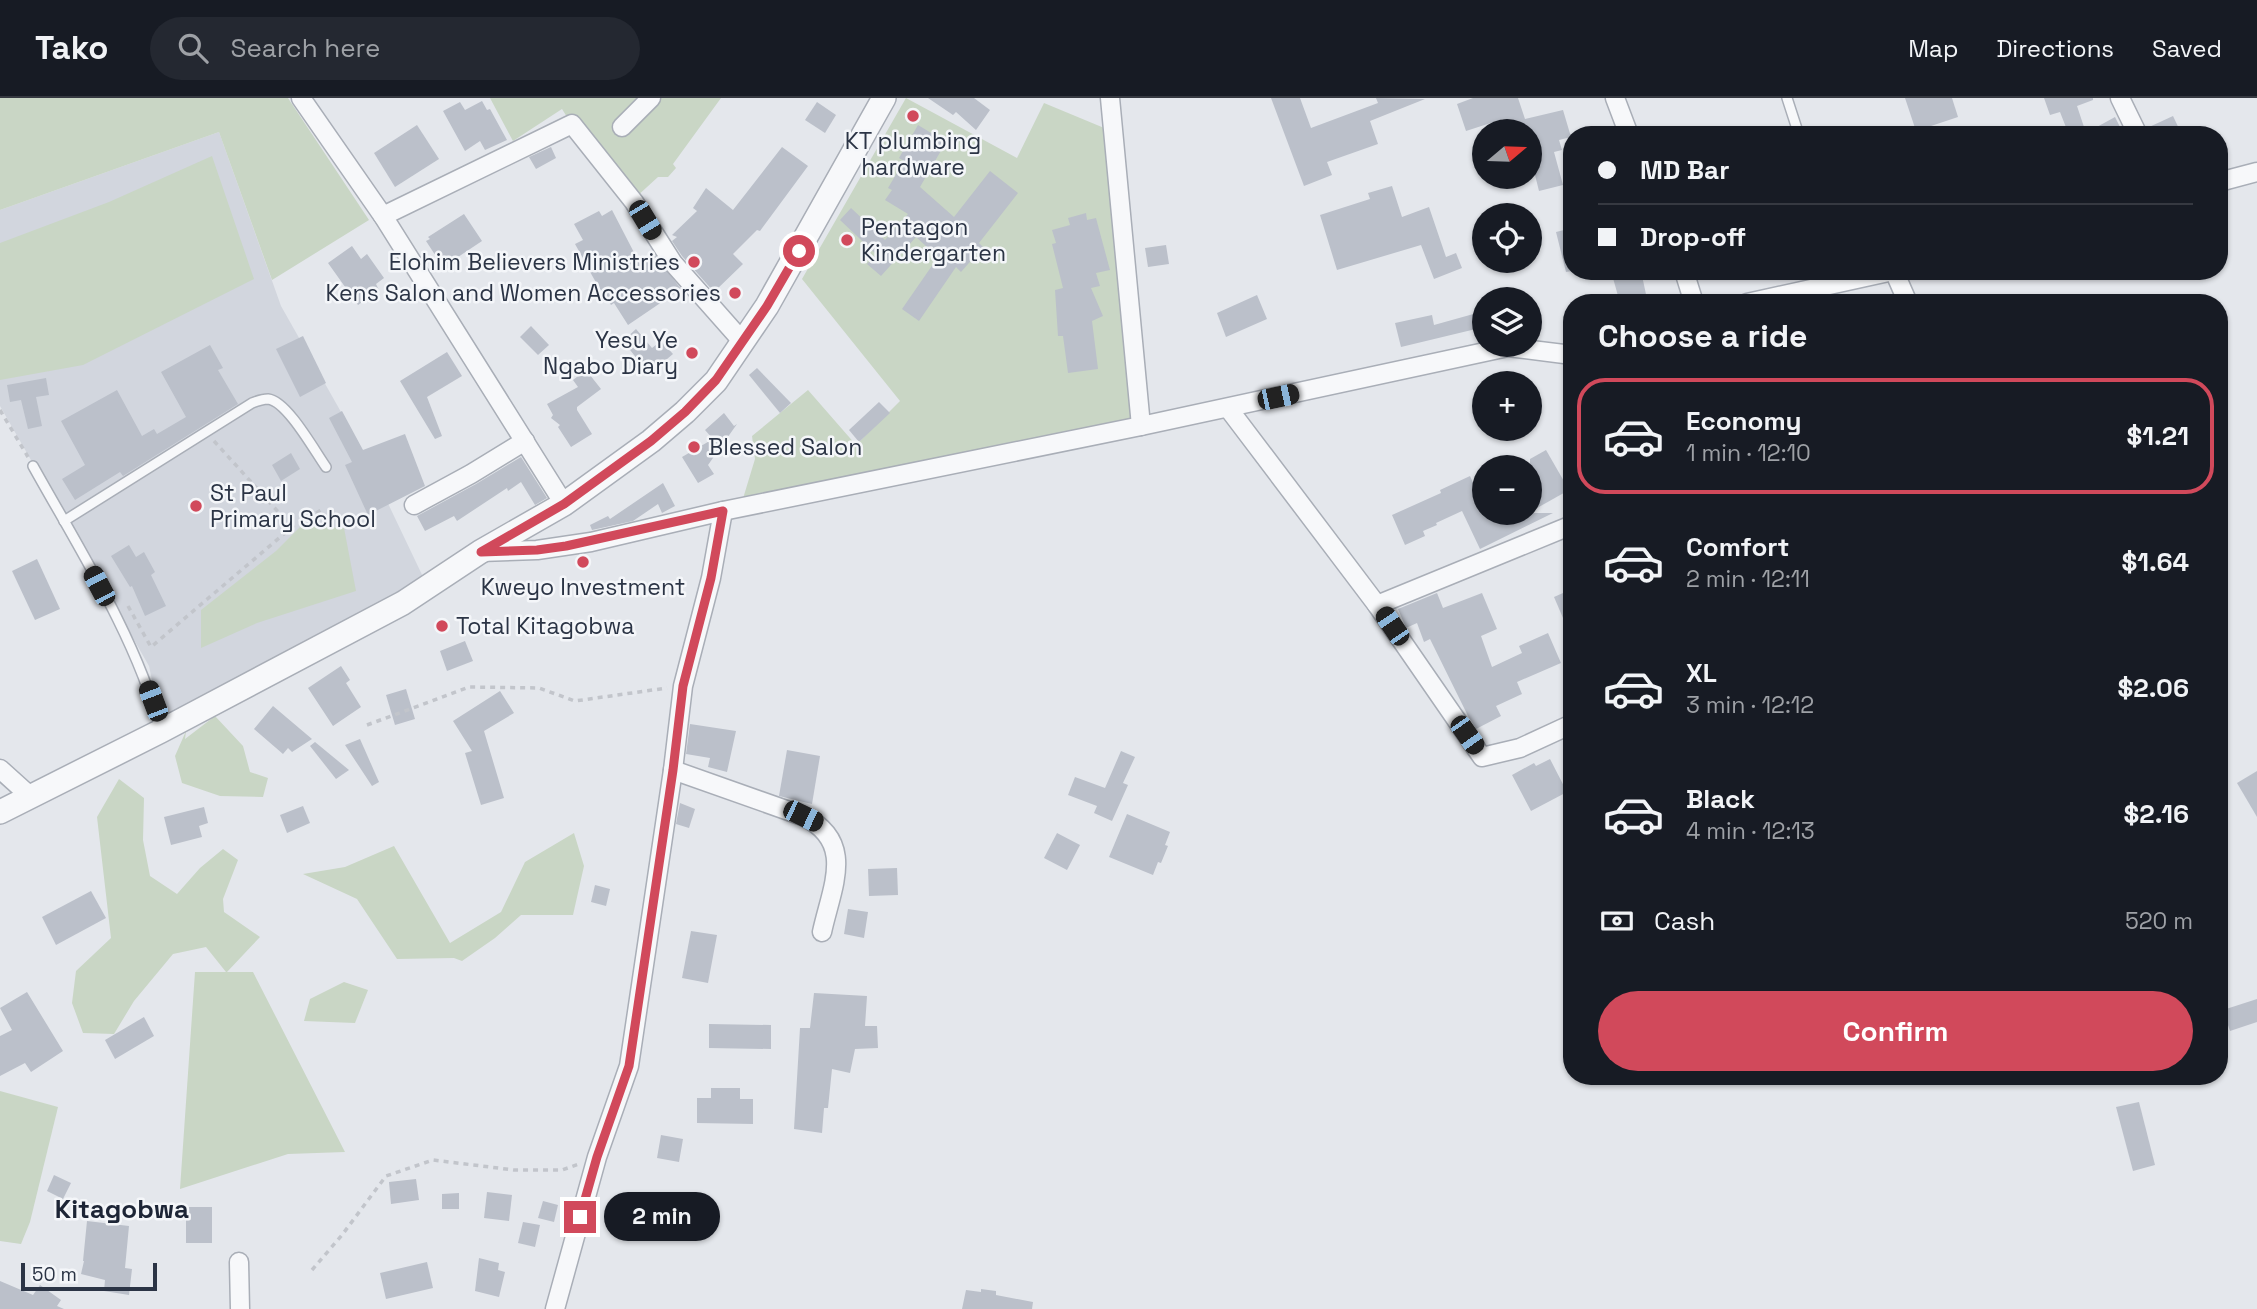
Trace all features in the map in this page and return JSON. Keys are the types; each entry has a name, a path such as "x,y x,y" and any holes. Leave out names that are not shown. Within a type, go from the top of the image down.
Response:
{"street":[{"path":"302,98 383,216 564,504"},
{"path":"622,127 651,98"},
{"path":"0,812 161,731 403,603 481,552 564,504 651,441 685,412 716,380 787,273 884,98"},
{"path":"1110,98 1141,426"},
{"path":"1615,98 1626,126"},
{"path":"2120,98 2134,126"},
{"path":"383,216 572,124 627,193 673,263 742,341"},
{"path":"2228,180 2257,172"},
{"path":"1779,294 1828,280"},
{"path":"481,552 566,546 1508,347 1563,354"},
{"path":"1227,408 1377,604 1482,757 1520,748 1563,728"},
{"path":"414,505 525,441"},
{"path":"555,1309 597,1157 629,1066 683,686 711,578 723,511"},
{"path":"1377,604 1563,529"},
{"path":"0,769 30,796"},
{"path":"673,770 803,816 817,823 829,835 835,848 837,863 822,932"},
{"path":"239,1262 240,1309"}],"lane":[{"path":"1787,98 1796,126"},
{"path":"64,521 251,403 269,399 286,410 326,467"},
{"path":"33,466 144,677 161,731"}],"path":[{"path":"0,410 33,466"},
{"path":"206,432 292,527"},
{"path":"124,599 151,647 292,527 323,509"},
{"path":"367,725 470,687 539,688 575,701 683,686"},
{"path":"312,1270 386,1176 433,1160 514,1170 562,1170 597,1157"}],"shaded area":[{"path":"219,132 281,306 362,449 425,581 161,723 149,666 0,406 0,210"}],"green space":[{"path":"0,98 288,98 369,220 272,280 219,132 0,210"},
{"path":"490,98 721,98 673,164 676,168 668,177 658,177 635,198 589,152 562,109 513,141"},
{"path":"906,98 1017,158 1044,103 1109,130 1137,431 738,515 755,459 752,436 808,390 856,445 900,401 802,279"},
{"path":"212,156 254,279 83,365 0,380 0,243 109,202"},
{"path":"301,526 344,528 356,591 257,623 201,648 201,610 276,551"},
{"path":"215,716 243,746 250,772 268,778 263,797 220,796 182,783 175,756 186,731 185,739"},
{"path":"119,779 144,798 143,840 150,876 177,894 200,868 223,849 238,860 223,899 224,912 260,937 227,972 253,972 345,1152 288,1154 180,1189 195,972 226,972 206,947 173,954 134,1001 114,1034 83,1033 72,1003 76,971 111,938 97,817"},
{"path":"574,833 584,866 573,915 521,915 495,938 462,961 454,958 397,959 357,899 303,874 345,867 394,846 450,943 501,912 525,862"},
{"path":"344,982 368,990 355,1023 304,1021 310,999"},
{"path":"0,1091 58,1107 30,1222 21,1244 0,1241"}],"building":[{"path":"928,98 974,98 990,110 976,130 956,112 953,115"},
{"path":"1271,98 1300,98 1311,128 1378,103 1376,98 1425,99 1370,121 1378,144 1327,162 1332,175 1304,186"},
{"path":"1473,98 1518,98 1525,119 1472,119 1472,129 1466,131 1457,104"},
{"path":"1905,98 1952,98 1958,117 1931,126 1914,126"},
{"path":"2044,98 2093,98 2077,106 2084,126 2065,126 2060,112 2050,115"},
{"path":"482,101 487,110 490,109 507,140 485,150 480,141 465,151 443,111 460,102 465,110"},
{"path":"817,102 836,115 825,133 805,120"},
{"path":"1563,110 1568,126 1563,126 1563,139 1559,140 1562,150 1554,152 1563,185 1539,191 1542,189 1542,119 1525,119"},
{"path":"2173,116 2178,126 2151,126"},
{"path":"2115,117 2120,126 2099,126"},
{"path":"417,125 439,159 395,187 374,153"},
{"path":"918,125 946,142 920,187 954,217 990,171 1018,193 979,243 983,247 961,272 956,267 919,321 902,309 938,257 916,237 881,276 867,264 876,254 840,220 851,208 885,240 908,214 885,200 892,190 888,188 904,161 899,158"},
{"path":"551,147 556,158 536,169 529,157"},
{"path":"782,147 808,166 760,231 757,230 733,254 743,264 714,292 682,256 672,241 677,237 672,235 697,211 693,208 706,188 733,210"},
{"path":"1392,186 1402,217 1429,207 1446,257 1456,253 1462,268 1434,279 1421,245 1337,270 1320,215 1370,199 1368,193"},
{"path":"612,210 640,264 654,254 681,289 628,325 614,303 611,305 589,270 596,263 590,256 584,260 575,244 583,240 574,224 599,211 602,216"},
{"path":"1086,213 1087,220 1096,218 1110,270 1096,273 1100,286 1091,288 1103,316 1092,321 1098,369 1068,373 1063,336 1058,336 1055,290 1063,288 1052,244 1056,243 1052,230 1070,225 1068,218"},
{"path":"464,214 482,241 455,259 457,262 445,270 426,241 430,239 428,237"},
{"path":"1563,230 1563,260 1556,232"},
{"path":"1166,245 1169,264 1148,267 1145,248"},
{"path":"352,246 361,259 367,254 384,278 376,284 379,290 358,305 328,263"},
{"path":"1614,280 1643,280 1646,294 1617,294"},
{"path":"1257,295 1267,319 1226,337 1217,313"},
{"path":"1472,314 1472,330 1401,347 1395,323 1432,315 1434,325"},
{"path":"531,326 549,345 538,355 520,337"},
{"path":"636,329 652,348 661,341 673,354 649,374 623,341"},
{"path":"303,336 326,383 300,397 276,349"},
{"path":"210,345 223,368 218,370 238,404 123,476 120,472 75,500 62,479 85,465 61,421 117,390 142,436 154,429 157,434 186,417 161,372"},
{"path":"447,352 462,376 427,397 442,436 435,439 400,381"},
{"path":"757,368 791,403 780,413 749,375"},
{"path":"586,370 601,389 577,407 592,434 571,447 558,427 560,425 551,418 553,415 547,404 578,387 573,380"},
{"path":"46,378 49,395 36,397 42,426 28,429 21,400 10,402 7,385"},
{"path":"879,402 890,413 859,442 849,430"},
{"path":"342,411 363,450 405,434 425,486 368,515 345,465 352,462 329,418"},
{"path":"724,413 734,426 737,424 708,465 714,474 698,483 682,457 713,439 705,430"},
{"path":"1546,450 1563,480 1563,493 1542,505 1542,455 1537,455"},
{"path":"291,453 300,469 281,481 272,465"},
{"path":"521,457 547,498 535,505 521,482 508,491 507,488 457,521 454,516 425,531 417,516"},
{"path":"1470,476 1472,525 1529,525 1480,549 1462,511 1436,523 1437,525 1423,531 1425,536 1405,545 1392,515 1441,493 1440,490"},
{"path":"663,483 675,506 662,513 658,504 633,521 592,530 590,525 608,516 610,519"},
{"path":"129,545 136,557 144,552 155,572 151,575 166,606 145,616 132,586 130,587 111,556"},
{"path":"37,559 60,609 35,620 12,571"},
{"path":"1437,593 1443,608 1482,593 1497,629 1481,636 1492,667 1522,653 1519,646 1548,633 1561,663 1517,682 1522,694 1496,706 1501,716 1476,729 1430,639 1424,642 1417,623 1406,628 1398,609"},
{"path":"1563,593 1563,618 1554,597"},
{"path":"465,641 473,661 447,671 440,651"},
{"path":"341,666 350,680 346,683 361,707 333,726 308,688"},
{"path":"406,689 415,719 395,725 386,695"},
{"path":"500,691 514,713 484,731 504,798 481,805 465,753 472,751 453,721"},
{"path":"273,706 312,739 292,752 288,748 283,754 254,729"},
{"path":"690,724 736,731 727,772 708,767 710,758 686,754"},
{"path":"360,739 379,782 372,786 345,745"},
{"path":"315,742 349,770 336,779 310,746"},
{"path":"787,750 820,756 812,804 779,796"},
{"path":"1121,751 1135,757 1123,783 1128,785 1112,821 1094,813 1097,806 1068,795 1075,777 1105,788"},
{"path":"1550,759 1563,784 1563,794 1531,811 1512,775 1534,763 1536,766"},
{"path":"2257,771 2257,817 2237,783"},
{"path":"680,803 695,809 689,828 676,824"},
{"path":"303,806 310,823 287,833 280,815"},
{"path":"204,807 208,823 199,826 202,837 171,845 164,817"},
{"path":"1127,814 1170,832 1165,845 1168,846 1153,875 1109,857"},
{"path":"1057,833 1080,845 1067,870 1044,858"},
{"path":"897,868 898,895 869,896 868,869"},
{"path":"595,885 610,889 606,906 591,902"},
{"path":"91,891 106,918 56,945 42,917"},
{"path":"848,909 868,912 864,938 844,934"},
{"path":"691,931 717,935 708,983 682,978"},
{"path":"27,992 63,1051 31,1072 25,1063 0,1076 0,1036 12,1030 0,1008"},
{"path":"814,993 867,996 865,1026 877,1026 878,1048 855,1049 850,1073 832,1069 822,1133 794,1129 800,1028 810,1028"},
{"path":"2257,999 2257,1022 2230,1031 2228,1008"},
{"path":"144,1017 154,1036 115,1059 105,1040"},
{"path":"709,1024 771,1025 771,1049 709,1048"},
{"path":"711,1088 740,1088 740,1099 753,1099 753,1124 697,1123 697,1098 711,1098"},
{"path":"2139,1102 2155,1165 2133,1171 2116,1107"},
{"path":"661,1135 683,1139 679,1162 657,1158"},
{"path":"54,1175 71,1183 63,1199 47,1191"},
{"path":"416,1179 419,1200 391,1204 389,1182"},
{"path":"487,1192 512,1195 509,1221 484,1218"},
{"path":"459,1193 459,1209 442,1209 442,1194"},
{"path":"543,1201 558,1205 554,1222 538,1218"},
{"path":"186,1207 212,1207 212,1243 186,1243"},
{"path":"87,1221 129,1226 125,1268 132,1269 129,1295 104,1291 105,1280 81,1274"},
{"path":"523,1222 540,1225 535,1247 518,1243"},
{"path":"479,1258 499,1263 498,1270 505,1272 499,1297 475,1291"},
{"path":"427,1262 433,1288 386,1299 380,1273"},
{"path":"0,1281 33,1295 40,1285 61,1300 57,1306 64,1309 0,1309"},
{"path":"981,1289 996,1291 996,1295 1033,1302 1032,1309 962,1309 966,1290 981,1292"}],"place":[{"name":"KT plumbing hardware","path":"913,116"},
{"name":"Pentagon Kindergarten","path":"847,240"},
{"name":"Elohim Believers Ministries","path":"694,262"},
{"name":"Kens Salon and Women Accessories","path":"735,293"},
{"name":"Yesu Ye Ngabo Diary","path":"692,353"},
{"name":"Blessed Salon","path":"694,447"},
{"name":"St Paul Primary School","path":"196,506"},
{"name":"Kweyo Investment","path":"583,562"},
{"name":"Total Kitagobwa","path":"442,626"}],"district":[{"name":"Kitagobwa","path":"122,1209"}],"route":[{"path":"580,1217 597,1157 629,1066 683,686 711,578 723,511 591,542 537,550 481,552 564,504 651,441 685,412 716,380 767,306 799,251"}]}
